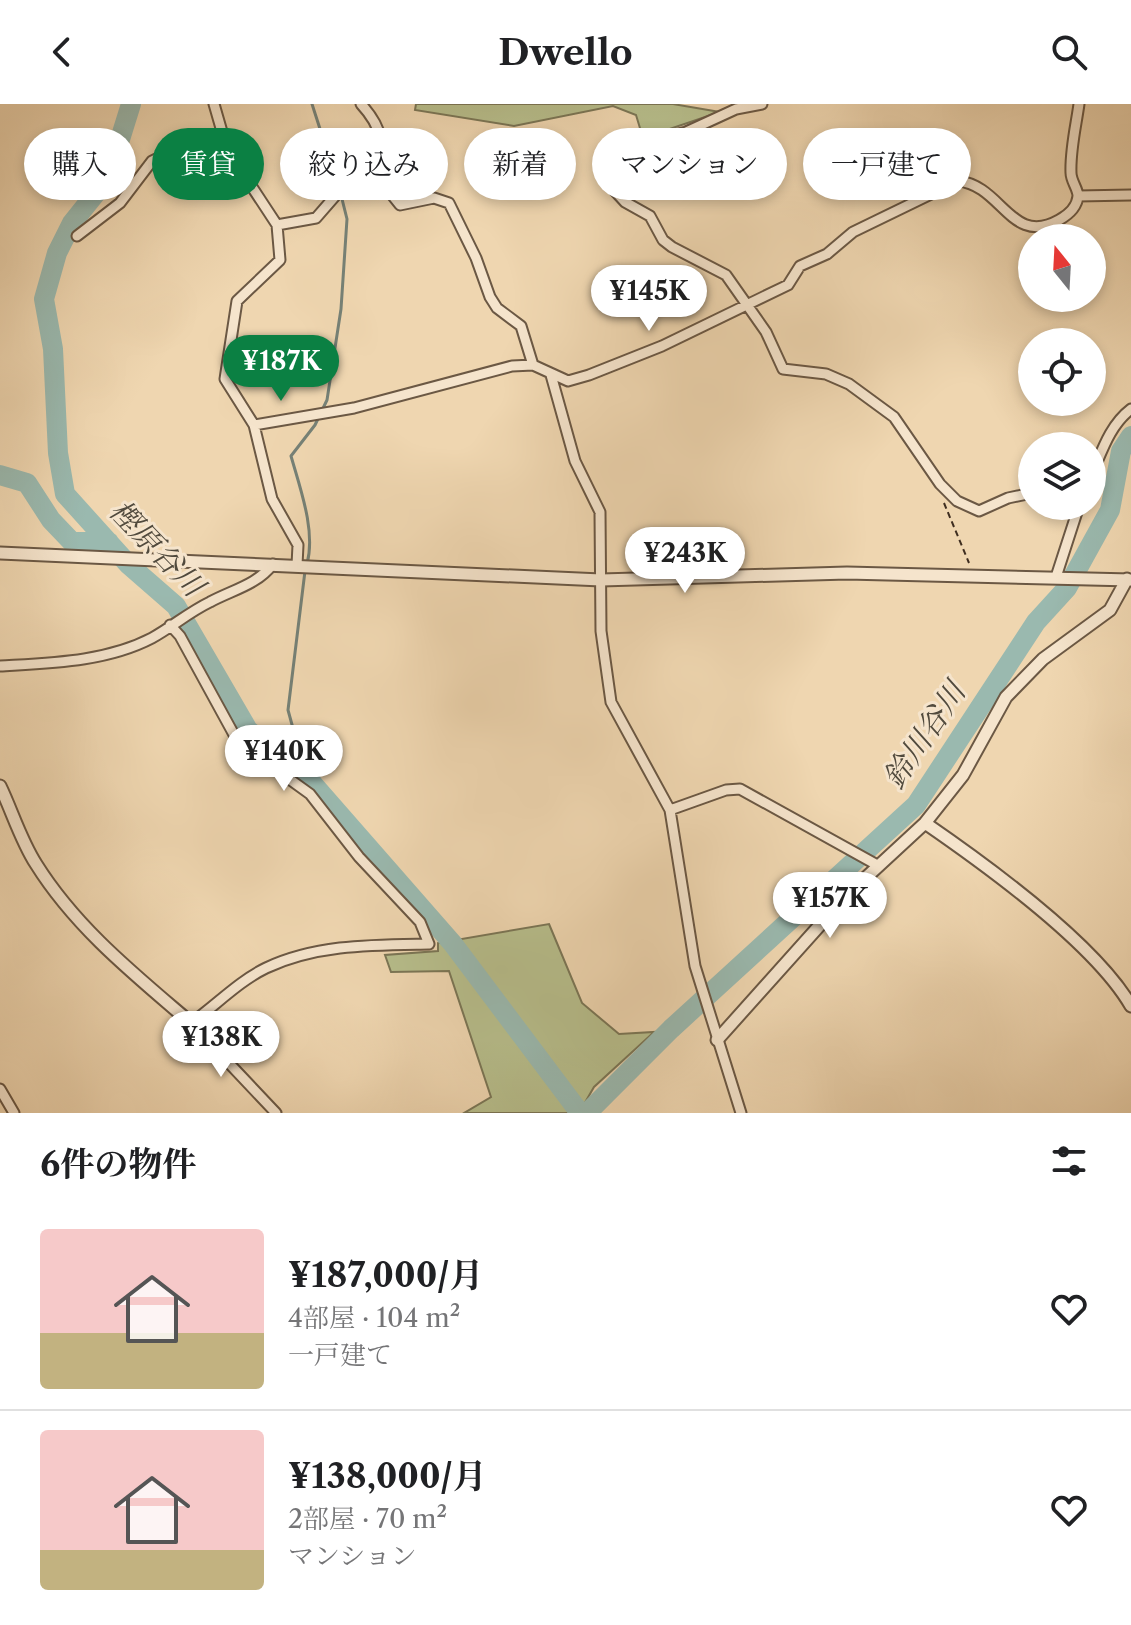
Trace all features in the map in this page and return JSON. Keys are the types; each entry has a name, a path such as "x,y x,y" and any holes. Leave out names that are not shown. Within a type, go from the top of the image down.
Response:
{"street":[{"path":"214,104 221,128"},
{"path":"361,104 377,128"},
{"path":"762,104 734,107 686,132 637,145 614,190 625,202 650,216 663,240 672,247 726,275 766,332 783,369 826,374 849,384 894,417 940,484 957,501 979,511 1018,496"},
{"path":"254,425 354,408 512,366 533,365 568,381 589,375 662,346 788,285 800,266 827,254 853,232 946,184 958,181 980,186 1017,222 1029,228 1065,217 1074,209 1078,196 1071,175 1079,104"},
{"path":"77,236 120,203 138,174 152,161"},
{"path":"1078,196 1131,195"},
{"path":"261,200 277,225 280,260 237,301 224,368 225,379 254,425 272,499 298,545 303,566"},
{"path":"277,225 316,218 331,200"},
{"path":"396,200 400,205 424,200"},
{"path":"440,200 449,203 497,308 521,326 533,365"},
{"path":"551,375 575,461 600,512 601,631 611,702 670,810 701,994 741,1113"},
{"path":"1106,440 1121,417 1131,409"},
{"path":"1059,577 1074,520"},
{"path":"0,553 601,580 847,573 1129,580 1110,610 1043,659 1006,697 963,775 925,823 875,863 717,1040"},
{"path":"0,666 64,663 126,649 189,612 251,583 273,564"},
{"path":"172,624 238,742 310,794 359,857 420,922 429,944 339,947 288,960 264,969 191,1023"},
{"path":"0,786 35,863 69,908 106,950 191,1023 276,1113"},
{"path":"670,810 726,790 740,789 875,863"},
{"path":"925,823 967,852 1090,954 1120,987 1131,1006"},
{"path":"0,1089 14,1113"}],"path":[{"path":"940,484 954,533 975,575"}],"green space":[{"path":"416,104 673,104 720,112 673,128 640,128 636,115 613,106 514,126 415,110"},
{"path":"549,924 582,1003 619,1034 654,1032 594,1087 579,1113 464,1113 491,1097 449,971 391,972 385,955 438,951 438,943"}],"waterway":[{"name":"樫原谷川","path":"131,104 108,178 72,223 57,253 44,299 53,349 58,453 65,494 129,565 176,606 248,730 306,776 453,944 580,1113"},
{"path":"312,104 320,128"},
{"path":"307,564 308,524 291,456 315,425 327,400 341,309 347,219 342,200"},
{"name":"鈴川谷川","path":"587,1113 671,1029 916,805 1036,622 1067,588 1110,510 1121,451 1131,436"},
{"path":"0,475 27,483 51,520 72,542 109,542"},
{"path":"305,571 288,710 306,776"}]}
